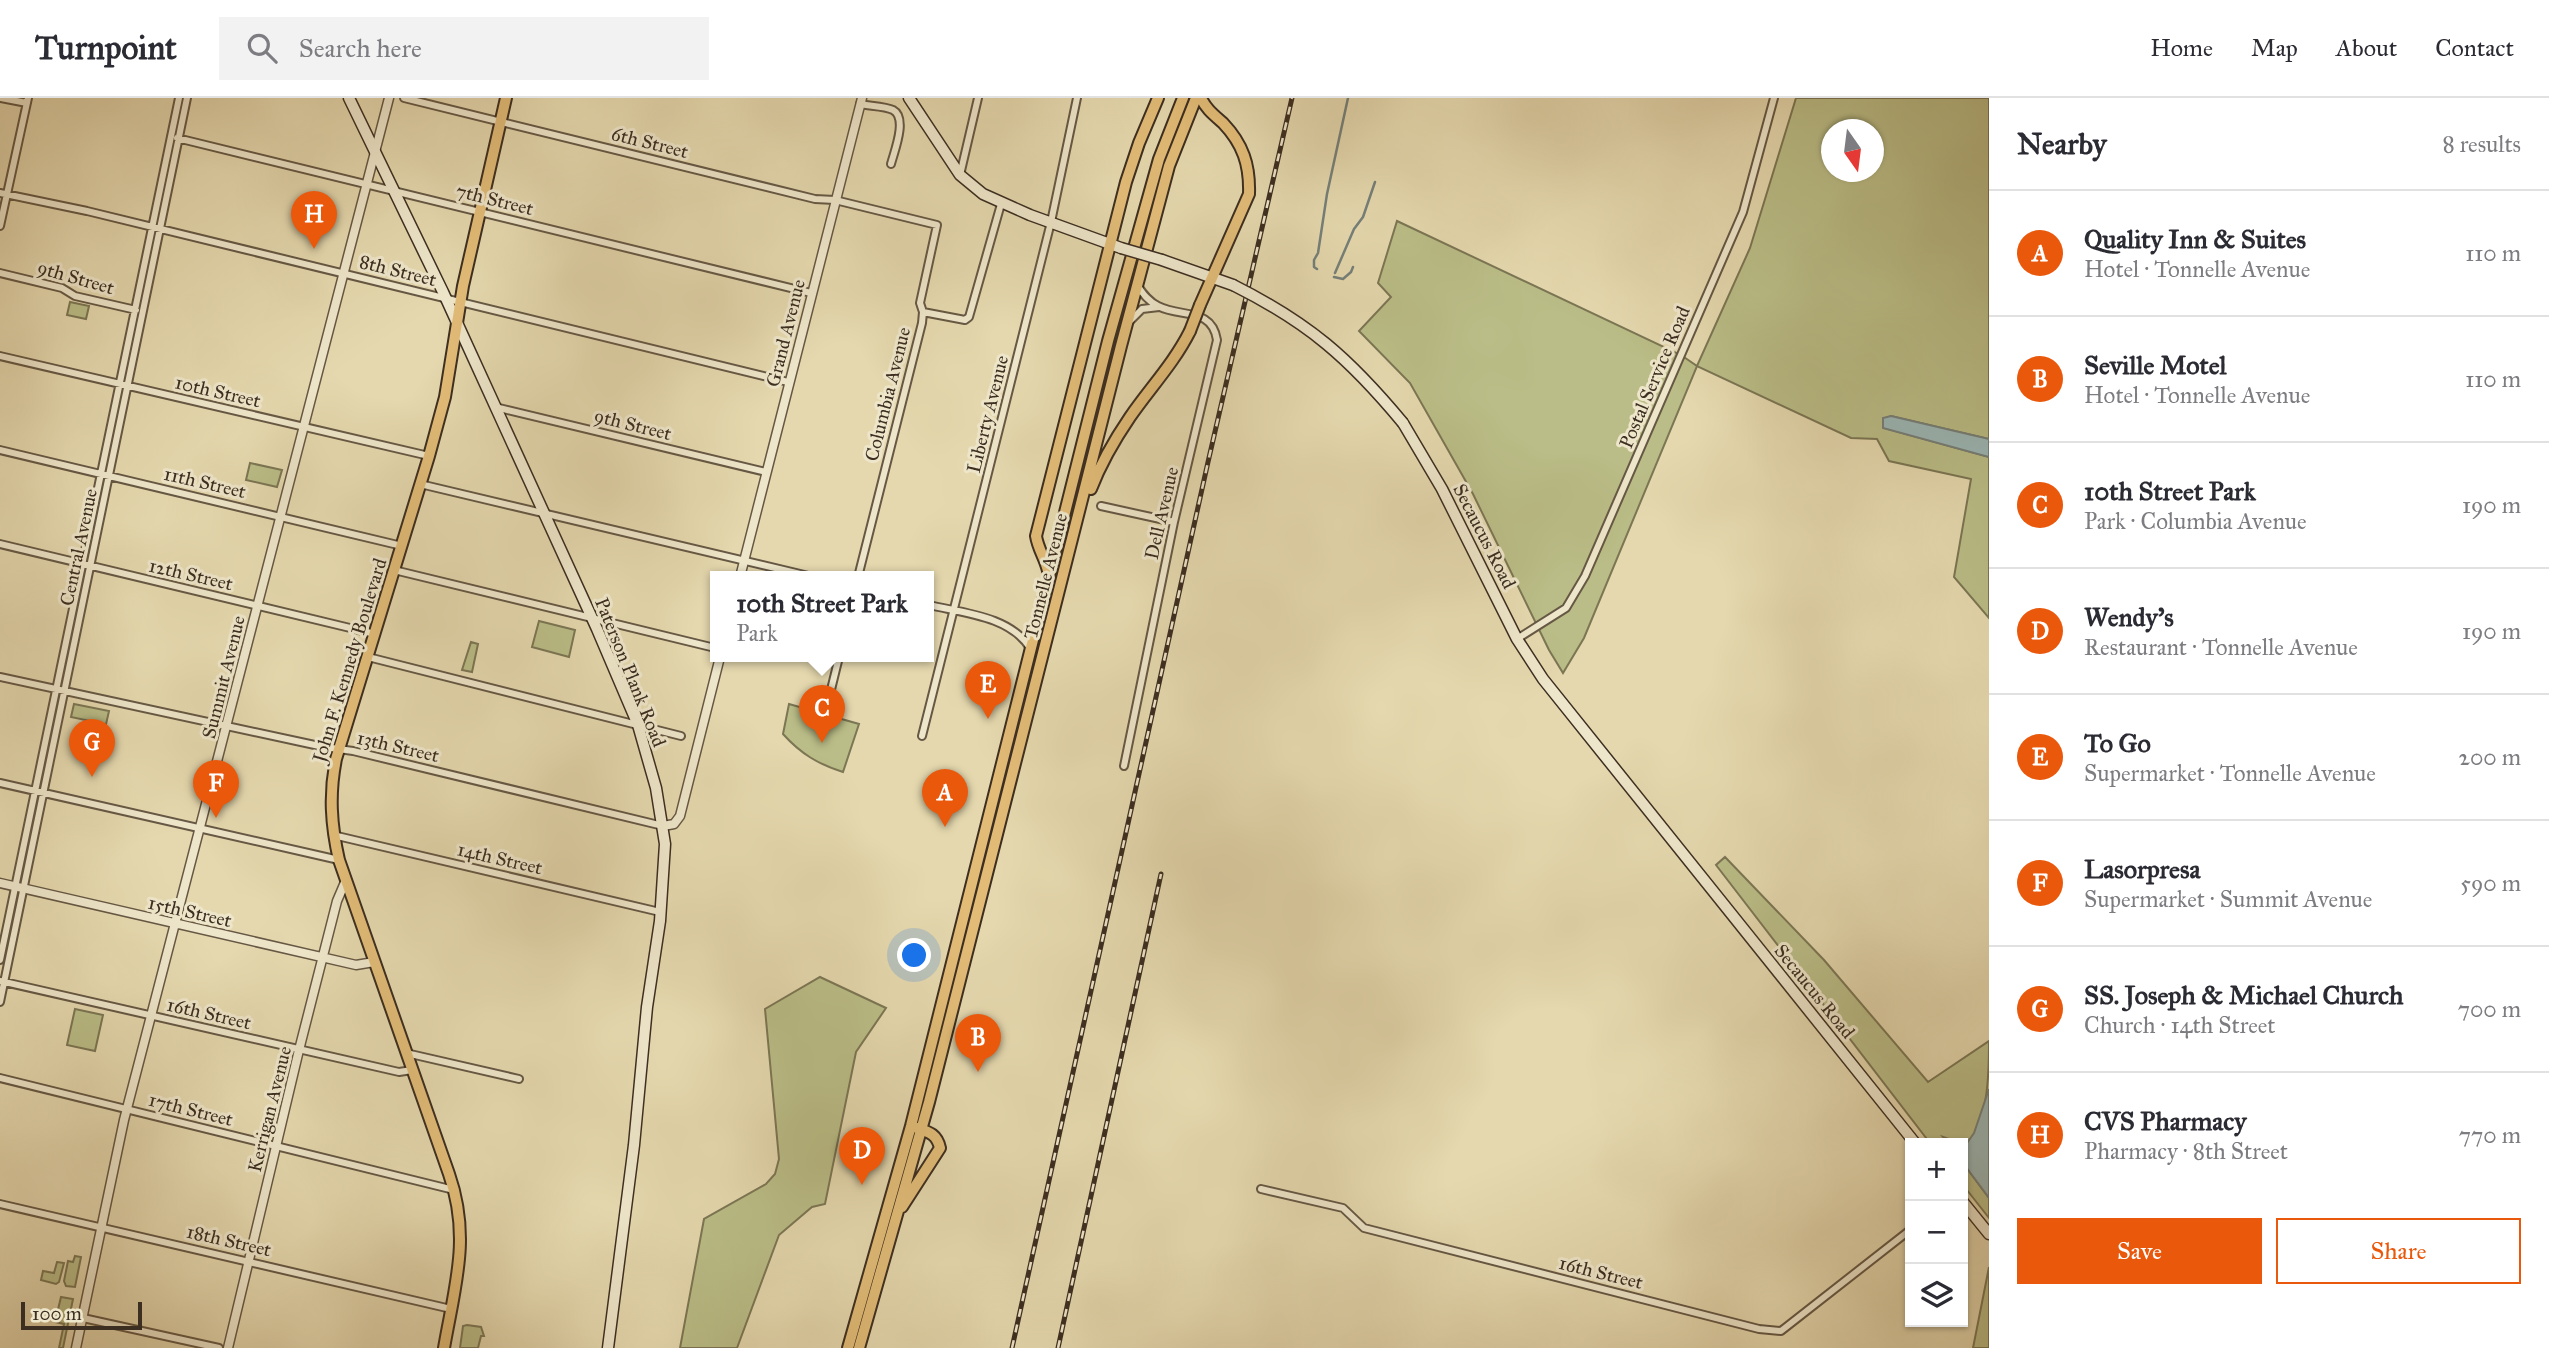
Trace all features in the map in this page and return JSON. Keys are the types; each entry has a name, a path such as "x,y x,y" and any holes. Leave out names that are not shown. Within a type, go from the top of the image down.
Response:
{"main road":[{"name":"Paterson Plank Road","path":"349,98 592,618 638,725 656,788 664,844 660,912 608,1348"},
{"name":"John F. Kennedy Boulevard","path":"444,1348 462,1229 455,1190 345,880 333,835 331,792 340,748 445,397 460,302 506,98"},
{"name":"Secaucus Road","path":"909,98 960,175 983,194 1001,204 1109,244 1214,276 1233,285 1276,306 1312,330 1369,382 1403,423 1442,489 1517,639 1543,679 1911,1138"},
{"name":"Tonnelle Avenue","path":"859,1348 897,1215 1031,649 1108,341 1159,159 1183,98"},
{"name":"Tonnelle Avenue","path":"848,1348 916,1128 1169,166 1196,98"},
{"path":"1079,513 1108,452 1129,418 1183,346 1249,194 1247,160 1239,143 1210,112 1201,98"},
{"path":"1049,577 1036,536 1109,244 1134,156 1157,99"},
{"path":"897,1215 940,1148 936,1136 916,1128"},
{"path":"1968,1208 1989,1234"}],"street":[{"path":"0,226 3,194 27,101 1,98"},
{"name":"Central Avenue","path":"0,1002 34,791 179,98"},
{"name":"Central Avenue","path":"0,960 42,793 187,98"},
{"name":"Summit Avenue","path":"76,1348 127,1109 389,98"},
{"name":"6th Street","path":"404,98 815,199 835,200 890,212"},
{"path":"960,175 978,98"},
{"name":"Liberty Avenue","path":"922,736 1051,222 1077,98"},
{"name":"Postal Service Road","path":"1517,639 1566,608 1585,576 1743,212 1774,98"},
{"path":"861,101 893,110 897,114 900,129 891,164"},
{"name":"Grand Avenue","path":"742,571 861,101"},
{"name":"7th Street","path":"171,137 811,293"},
{"name":"8th Street","path":"3,194 161,229 788,382"},
{"path":"923,312 965,320 969,317 1001,204"},
{"name":"Columbia Avenue","path":"859,571 923,312 920,303 938,228 934,224 890,212"},
{"name":"9th Street","path":"0,273 62,288 75,296 143,312"},
{"path":"1138,285 1145,297 1159,307"},
{"path":"1126,327 1142,309 1159,307"},
{"name":"Dell Avenue","path":"1124,766 1174,522 1217,340 1216,329 1206,318 1159,307"},
{"name":"10th Street","path":"0,356 429,456"},
{"name":"9th Street","path":"494,407 766,472"},
{"name":"11th Street","path":"0,450 402,546"},
{"path":"420,484 785,571"},
{"path":"1101,506 1174,522"},
{"name":"12th Street","path":"0,544 374,634"},
{"path":"394,570 710,647"},
{"path":"934,606 1008,625 1023,636 1031,649"},
{"path":"368,657 681,736"},
{"path":"663,826 674,824 680,816 719,662"},
{"path":"826,710 838,662"},
{"name":"13th Street","path":"0,677 324,747 340,748 663,826"},
{"path":"0,783 339,860"},
{"name":"14th Street","path":"333,835 660,912"},
{"name":"Kerrigan Avenue","path":"228,1348 299,1050 345,880"},
{"name":"15th Street","path":"0,883 356,965 374,962"},
{"name":"16th Street","path":"2,982 399,1072 412,1070"},
{"path":"407,1053 519,1079"},
{"name":"17th Street","path":"0,1078 455,1190"},
{"name":"16th Street","path":"1261,1189 1343,1208 1364,1227 1759,1329 1781,1331 1905,1234"},
{"name":"18th Street","path":"0,1204 451,1309"},
{"path":"83,1318 219,1348"}],"green space":[{"path":"1796,98 1989,98 1989,439 1891,416 1883,419 1884,428 1989,457 1989,618 1954,577 1971,479 1889,461 1877,439 1851,438 1697,366 1750,248"},
{"path":"1397,221 1681,355 1697,366 1584,638 1563,673 1549,650 1473,494 1410,383 1359,331 1391,297 1378,283"},
{"path":"70,302 89,306 86,319 67,315"},
{"path":"250,463 282,470 277,487 246,480"},
{"path":"539,621 575,630 569,657 532,647"},
{"path":"471,642 478,644 472,672 462,670"},
{"path":"74,704 109,711 104,733 93,731 95,722 71,717"},
{"path":"789,704 859,724 843,772 810,758 783,734"},
{"path":"1725,857 1824,960 1928,1082 1989,1041 1984,1109 1980,1122 1968,1142 1968,1138 1926,1138 1716,865"},
{"path":"820,977 886,1008 856,1052 825,1204 812,1207 779,1235 737,1348 680,1348 704,1219 766,1184 775,1174 779,1159 765,1009"},
{"path":"75,1009 103,1015 95,1051 67,1045"},
{"path":"1968,1170 1989,1198 1989,1218 1968,1191"},
{"path":"75,1256 81,1257 75,1287 66,1286 64,1281 68,1261 73,1262"},
{"path":"57,1262 64,1263 59,1282 56,1284 41,1280 43,1271 54,1273"},
{"path":"1989,1267 1989,1348 1973,1348"},
{"path":"61,1297 73,1299 63,1348 59,1348 64,1324 55,1322"},
{"path":"463,1326 481,1327 484,1336 481,1336 478,1348 460,1348"}],"water":[{"path":"1891,416 1989,439 1989,457 1883,428 1883,418"},
{"path":"1989,1089 1989,1198 1968,1170 1968,1142 1974,1133"}],"waterway":[{"path":"1317,269 1314,267 1314,260 1318,253 1327,194 1348,98"},
{"path":"1335,273 1354,229 1363,217 1375,182"},
{"path":"1334,277 1343,279 1353,267"}],"railway":[{"path":"1012,1348 1208,462 1292,98"},
{"path":"1058,1348 1161,874"}],"place":[{"name":"CVS Pharmacy","path":"314,249"},
{"name":"To Go","path":"988,719"},
{"name":"10th Street Park","path":"822,743"},
{"name":"SS. Joseph & Michael Church","path":"92,777"},
{"name":"Lasorpresa","path":"216,818"},
{"name":"Quality Inn & Suites","path":"945,827"},
{"name":"Seville Motel","path":"978,1072"},
{"name":"Wendy's","path":"862,1185"}]}
